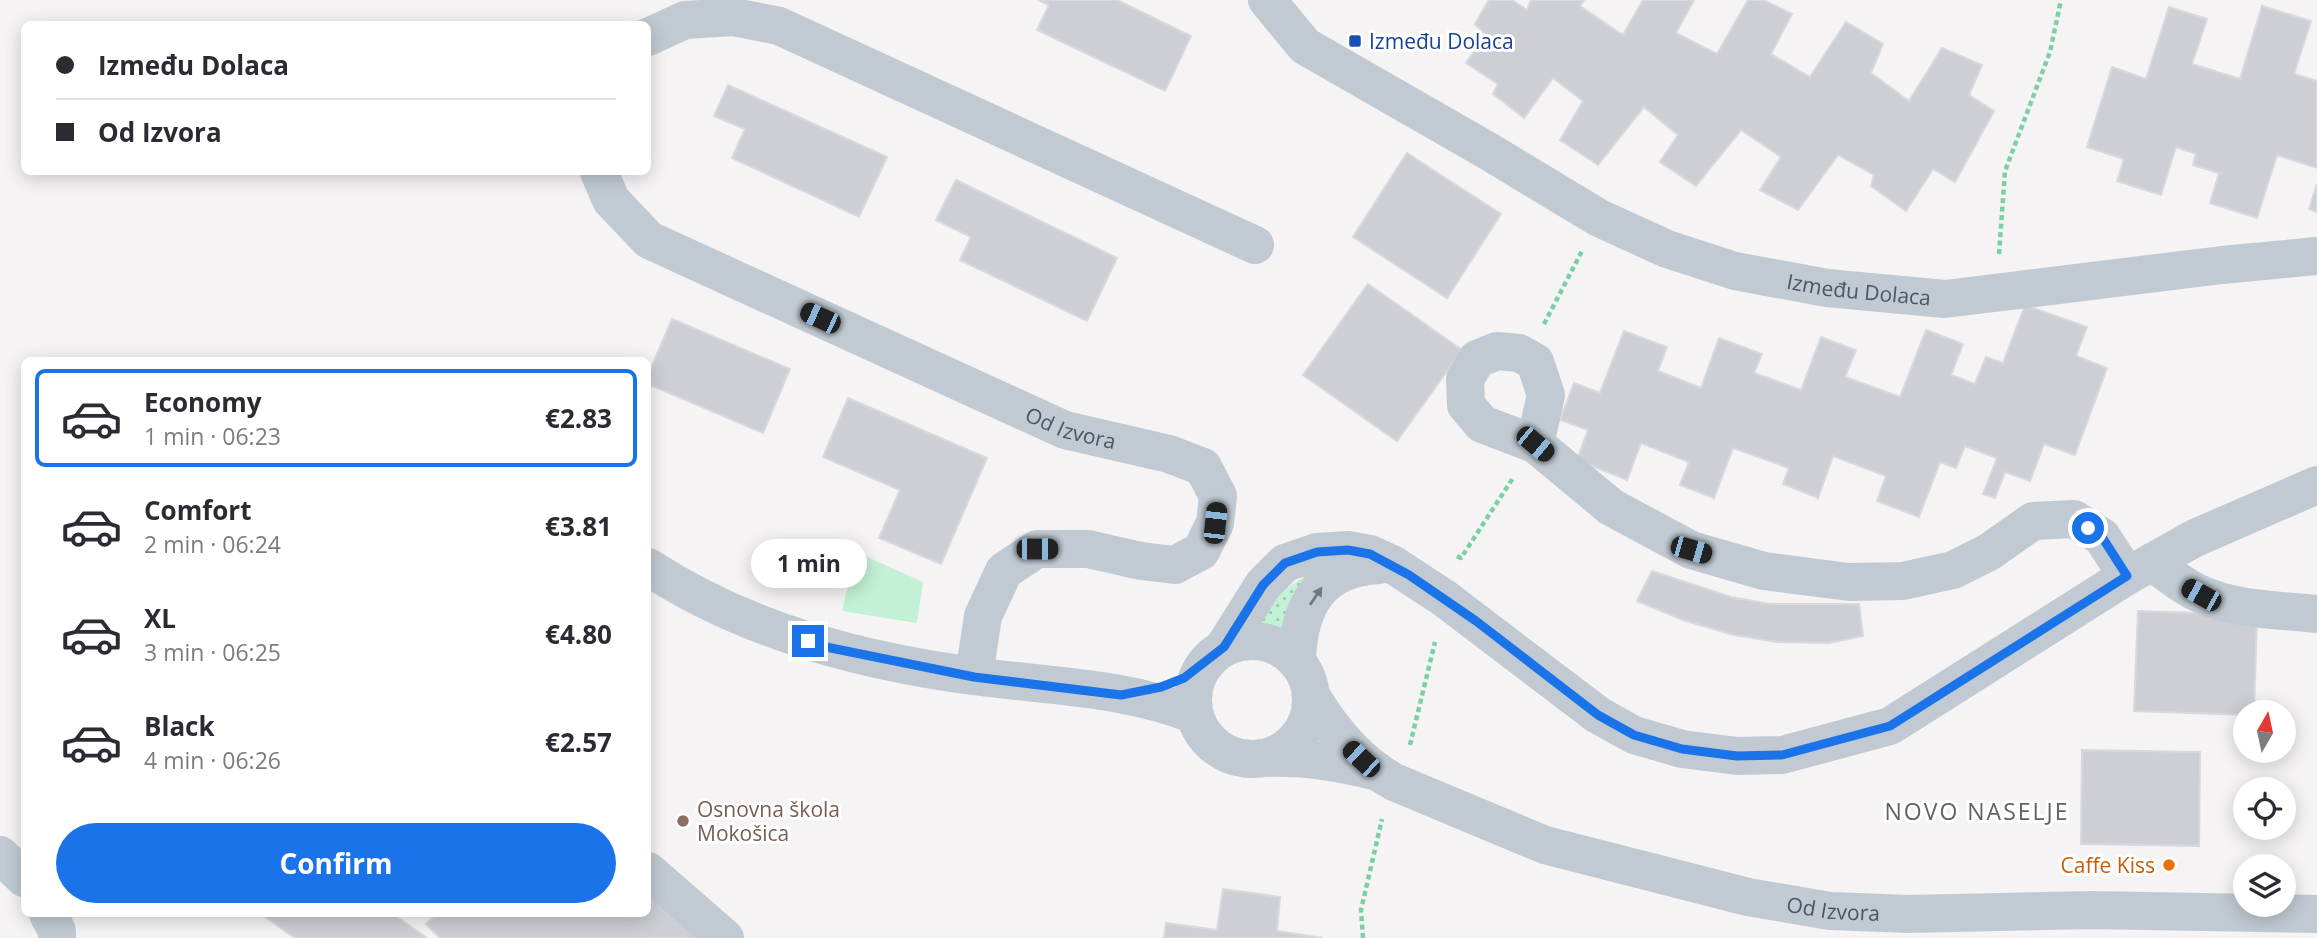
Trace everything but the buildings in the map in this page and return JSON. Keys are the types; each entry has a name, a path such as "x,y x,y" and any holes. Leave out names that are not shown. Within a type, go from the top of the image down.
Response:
{"street":[{"name":"Između Dolaca","path":"1267,0 1305,46 1489,151 1599,218 1667,248 1735,271 1827,288 1945,299 2317,256"},
{"path":"651,36 685,20 734,17 779,26 1255,245"},
{"name":"Od Izvora","path":"600,175 611,200 649,240 1065,430 1169,454 1203,467 1218,496 1215,523 1201,551 1175,565 1140,561 1088,549 1037,549 1004,571 983,616 974,677"},
{"path":"1535,444 1545,395 1535,362 1519,353 1497,351 1477,359 1465,379 1466,405 1482,424 1535,444 1611,507 1691,550 1764,571 1850,582 1903,581 1953,570 1989,552 2033,521 2074,519 2102,537 2140,569 2201,595 2238,605 2317,614"},
{"path":"1121,695 1161,687 1184,678 1216,653 1243,641 1263,641 1282,648 1297,660 1308,677 1312,697 1307,722 1293,743 1279,753 1262,758 1244,758 1220,749 1202,731 1195,715 1193,695 1198,676 1216,653 1263,585 1285,563 1317,552 1348,550 1370,554 1392,564 1476,621 1598,715 1634,735 1682,749 1737,756 1782,755 1890,726 2194,538 2317,485"},
{"path":"1297,660 1298,636 1304,614 1328,580 1344,570 1392,564"},
{"path":"651,568 678,587 764,627 831,648 974,677 1121,695 1152,701 1195,715"},
{"name":"Od Izvora","path":"1312,697 1328,724 1374,771"},
{"name":"Od Izvora","path":"1262,758 1299,757 1329,760 1374,771 1394,782 1545,845 1748,897 1830,911 1909,914 2091,910 2317,914"},
{"path":"0,855 21,875"},
{"path":"651,874 725,938"},
{"path":"50,917 57,931 57,938"}],"path":[{"path":"1997,294 2005,171 2050,52 2060,0"},
{"path":"1535,362 1539,333 1599,218"},
{"path":"1451,552 1461,558 1513,477"},
{"path":"1411,744 1436,634"},
{"path":"1363,938 1361,910 1383,815"}],"green space":[{"path":"856,552 923,582 917,623 842,611"},
{"path":"1318,568 1281,633 1260,624 1275,599"}],"place":[{"name":"Između Dolaca","path":"1355,41"},
{"name":"Osnovna škola Mokošica","path":"683,821"},
{"name":"Caffe Kiss","path":"2169,865"}],"district":[{"name":"NOVO NASELJE","path":"1977,811"}],"route":[{"path":"808,641 974,677 1121,695 1161,687 1184,678 1224,647 1263,585 1285,563 1317,552 1348,550 1370,554 1392,564 1476,621 1598,715 1634,735 1682,749 1737,756 1782,755 1890,726 2127,576 2102,537 2088,528"}]}
